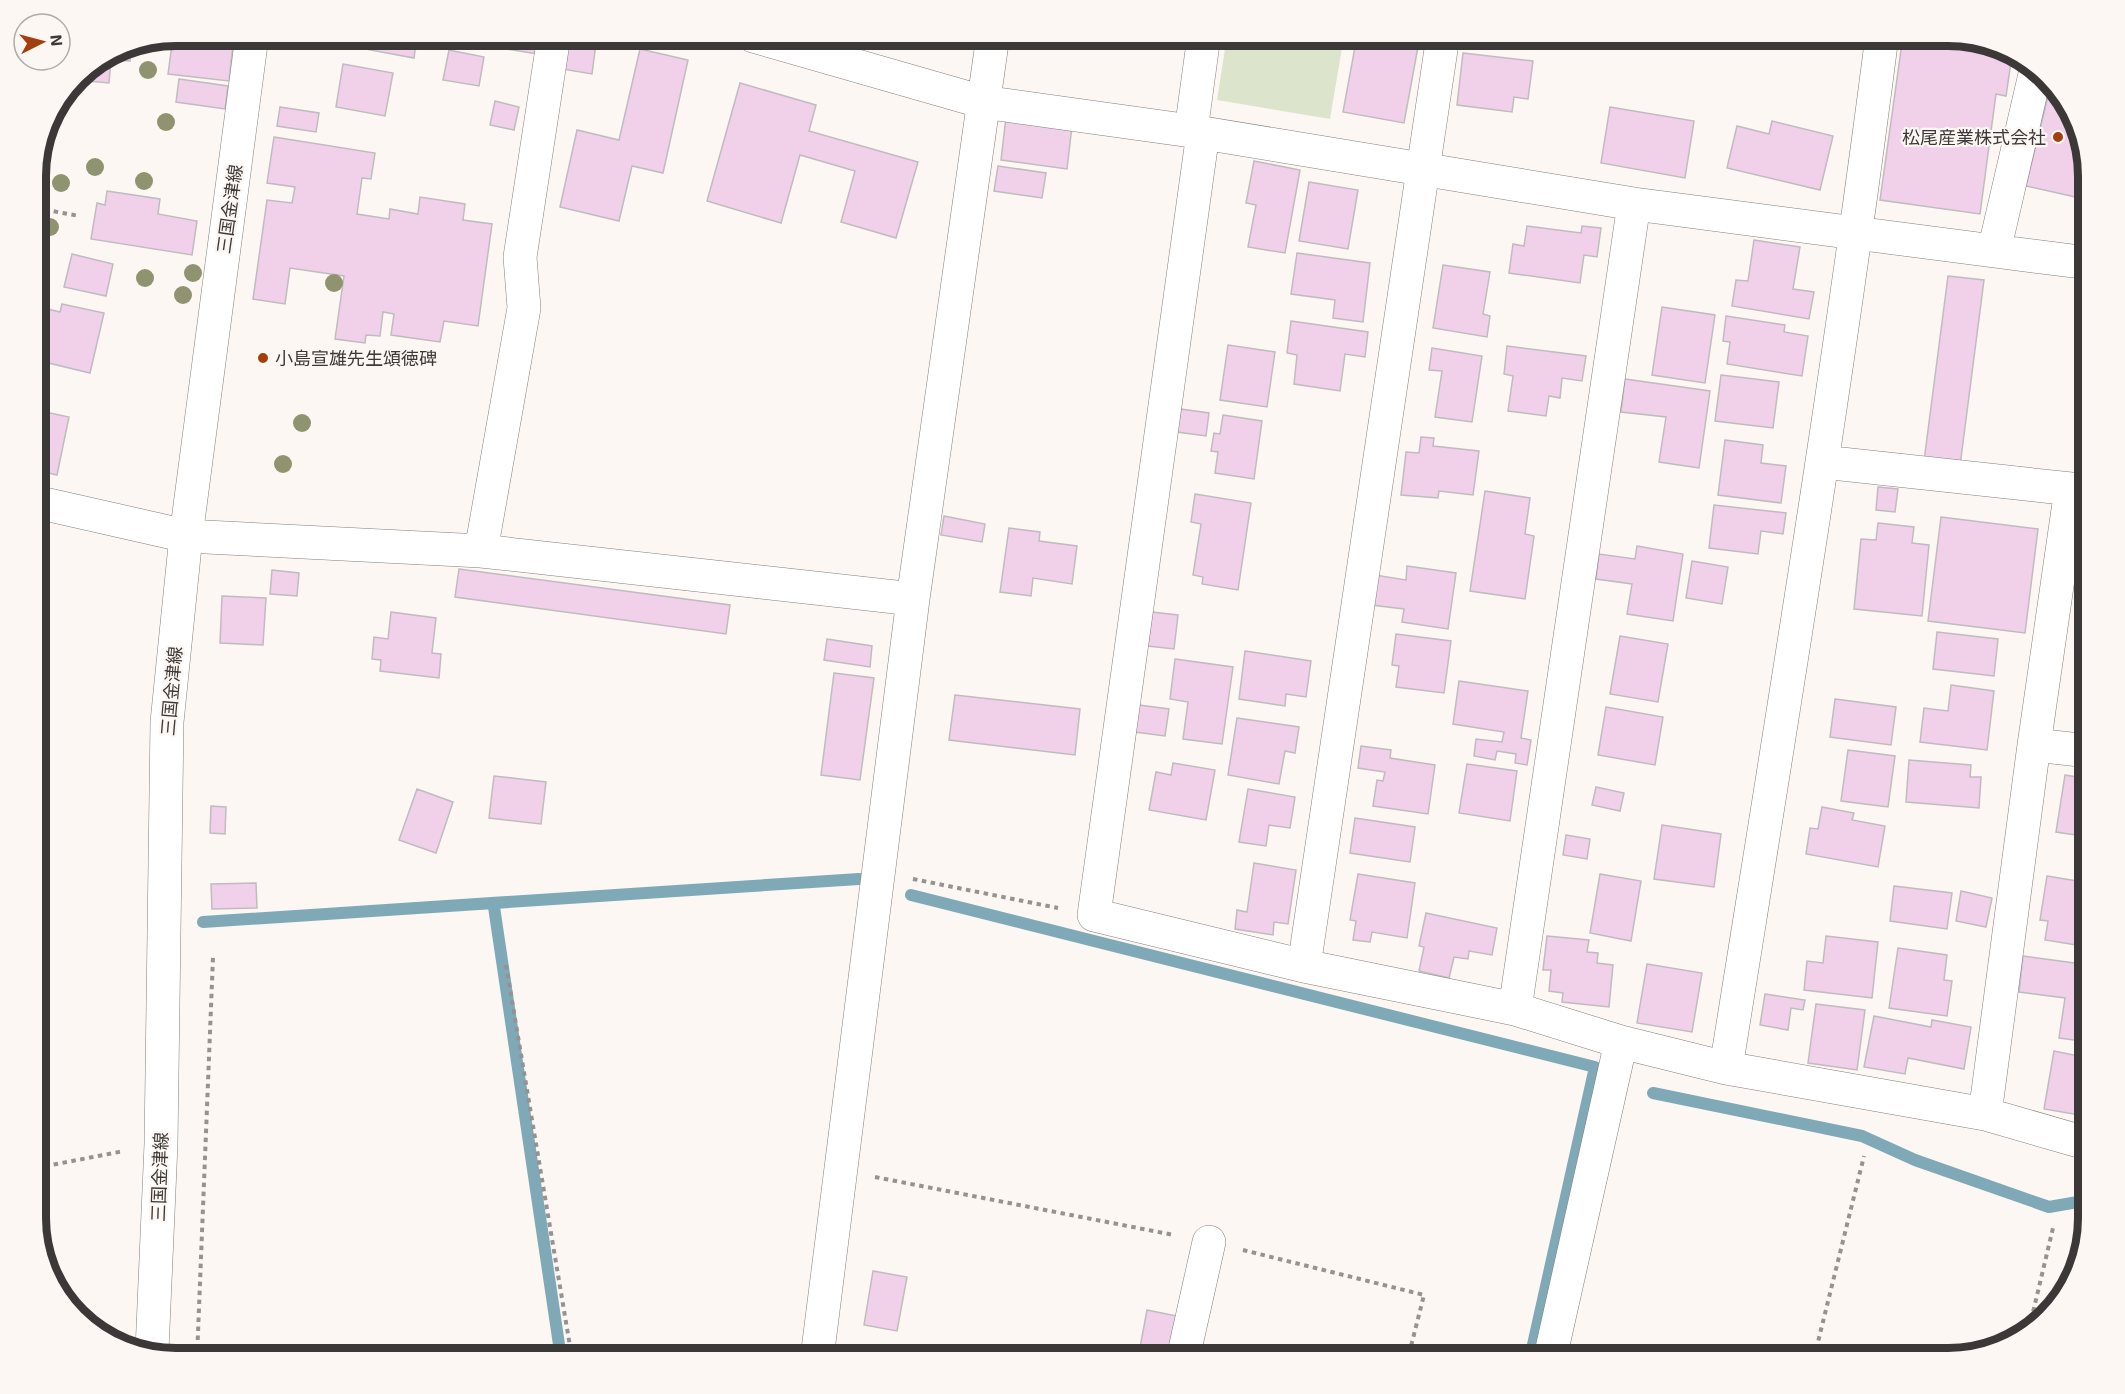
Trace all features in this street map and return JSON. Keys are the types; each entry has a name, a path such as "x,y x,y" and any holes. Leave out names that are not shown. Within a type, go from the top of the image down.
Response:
{"street":[{"name":"三国金津線","path":"152,1345 161,1144 167,722 186,536 251,46"},
{"path":"481,551 525,308 520,257 552,46"},
{"path":"788,46 983,102 1197,132 1421,171 1634,204 2078,262"},
{"path":"818,1348 913,599 991,46"},
{"path":"1203,46 1197,132 1094,915 1304,966 1515,1009 1621,1042 1726,1068 1985,1114 2078,1141"},
{"path":"1304,966 1441,46"},
{"path":"1726,1068 1823,462 1857,233 1881,46"},
{"path":"1994,251 2034,79"},
{"path":"1515,1009 1634,204"},
{"path":"1823,462 2071,489 2034,744 1985,1114"},
{"path":"47,504 186,536 481,551 913,599"},
{"path":"2034,744 2078,750"},
{"path":"1552,1348 1621,1042"},
{"path":"1185,1348 1209,1242"}],"path":[{"path":"47,210 79,216"},
{"path":"879,872 1094,915"},
{"path":"197,1348 213,957"},
{"path":"506,965 570,1348"},
{"path":"47,1166 161,1144"},
{"path":"1816,1348 1864,1156"},
{"path":"841,1171 1209,1242 1424,1294 1410,1348"},
{"path":"2032,1317 2053,1228"}],"green space":[{"path":"1225,46 1342,46 1330,119 1217,100"}],"building":[{"path":"233,46 229,81 168,74 172,47"},
{"path":"365,46 416,46 414,58 365,49"},
{"path":"506,46 538,46 537,54 506,49"},
{"path":"565,46 596,46 592,74 562,69"},
{"path":"1355,46 1418,46 1404,123 1343,112"},
{"path":"1902,46 1965,48 1990,53 2011,63 2006,96 1996,94 1980,214 1880,200"},
{"path":"640,49 688,60 663,173 632,166 619,221 560,207 577,130 619,140"},
{"path":"449,50 484,57 479,86 443,80"},
{"path":"1463,53 1533,61 1528,99 1514,97 1512,112 1457,105"},
{"path":"130,55 130,61 118,60"},
{"path":"343,64 393,73 385,116 336,107"},
{"path":"111,65 109,83 89,81"},
{"path":"179,79 228,86 225,109 176,102"},
{"path":"740,83 816,105 809,131 918,162 896,238 841,222 855,171 800,155 781,223 707,201"},
{"name":"松尾産業株式会社","path":"2049,94 2069,127 2074,143 2078,198 2026,186"},
{"path":"495,101 519,107 514,130 490,125"},
{"path":"280,107 319,113 316,132 277,126"},
{"path":"1610,107 1694,121 1685,178 1601,163"},
{"path":"1006,117 1072,126 1067,169 1001,160"},
{"path":"1772,121 1833,136 1820,190 1727,168 1737,126 1769,134"},
{"path":"274,137 375,153 371,179 362,178 357,214 389,219 390,209 418,214 420,197 465,204 463,220 492,224 478,326 444,321 440,342 391,335 394,314 383,312 380,336 366,335 365,343 335,339 344,276 290,268 285,304 253,299 267,200 292,203 295,187 267,183"},
{"path":"1254,161 1300,170 1285,253 1248,247 1256,205 1246,203"},
{"path":"998,166 1046,173 1042,198 994,191"},
{"path":"1309,182 1358,190 1348,249 1299,241"},
{"path":"107,191 160,199 158,214 197,221 192,255 91,239 97,203 105,205"},
{"path":"1527,226 1581,233 1582,226 1601,228 1597,257 1584,255 1580,283 1509,273 1513,244 1524,246"},
{"path":"1754,240 1800,247 1793,289 1814,292 1809,319 1732,306 1736,280 1748,281"},
{"path":"1297,253 1370,263 1363,322 1333,318 1335,300 1291,294"},
{"path":"72,254 113,264 106,296 64,287"},
{"path":"1443,265 1490,272 1483,314 1490,316 1487,337 1433,328"},
{"path":"1948,276 1984,280 1960,466 1924,461"},
{"path":"62,304 104,313 90,373 47,363 47,309 60,312"},
{"path":"1662,307 1715,315 1705,383 1652,375"},
{"path":"1726,316 1785,325 1784,332 1808,336 1802,376 1727,364 1730,342 1723,341"},
{"path":"1291,321 1368,332 1365,357 1345,354 1340,391 1294,384 1297,355 1287,353"},
{"path":"1228,345 1275,352 1267,407 1220,400"},
{"path":"1507,346 1586,356 1582,381 1562,378 1560,398 1549,396 1546,416 1508,411 1513,376 1504,374"},
{"path":"1432,348 1482,356 1472,422 1435,417 1442,371 1429,370"},
{"path":"1721,375 1779,382 1773,428 1715,421"},
{"path":"1625,379 1710,391 1699,468 1659,462 1666,417 1621,412"},
{"path":"1181,409 1209,413 1206,436 1177,432"},
{"path":"47,412 69,417 57,475 47,473"},
{"path":"1223,415 1262,421 1254,479 1215,473 1218,452 1211,451 1214,433 1220,434"},
{"path":"1421,437 1434,438 1433,446 1479,451 1473,495 1439,491 1438,498 1401,495 1406,452 1419,453"},
{"path":"1725,440 1763,445 1761,463 1786,466 1781,503 1718,495"},
{"path":"1878,487 1898,489 1895,512 1876,510"},
{"path":"1485,491 1530,498 1525,534 1534,536 1525,599 1470,591"},
{"path":"1195,494 1251,503 1238,590 1202,584 1203,577 1193,575 1201,524 1191,522"},
{"path":"1714,505 1786,513 1783,534 1761,531 1758,554 1709,548"},
{"path":"944,516 985,524 982,542 941,535"},
{"path":"1941,517 2038,529 2025,633 1928,621"},
{"path":"1878,523 1914,527 1912,543 1929,545 1922,616 1854,609 1861,539 1876,540"},
{"path":"1009,528 1040,532 1039,541 1077,546 1072,584 1033,578 1031,596 1000,592"},
{"path":"1637,546 1683,554 1673,621 1627,614 1632,584 1596,579 1599,554 1635,559"},
{"path":"1692,561 1728,567 1722,604 1686,598"},
{"path":"1407,566 1456,573 1448,629 1402,622 1404,609 1371,605 1375,575 1406,580"},
{"path":"459,569 730,605 726,634 455,597"},
{"path":"272,570 299,573 297,596 270,594"},
{"path":"222,596 266,598 263,645 220,643"},
{"path":"391,612 436,618 432,653 441,654 439,678 380,671 381,660 372,659 374,637 388,639"},
{"path":"1152,612 1178,615 1174,649 1148,646"},
{"path":"1937,632 1998,639 1994,676 1933,669"},
{"path":"1396,634 1451,641 1444,693 1396,687 1399,666 1392,665"},
{"path":"1620,636 1668,644 1658,702 1610,694"},
{"path":"827,639 872,646 870,667 824,660"},
{"path":"1245,651 1311,661 1306,697 1286,694 1285,706 1239,699"},
{"path":"1175,659 1233,667 1222,744 1183,739 1188,702 1170,699"},
{"path":"834,673 874,678 860,780 821,775"},
{"path":"1459,681 1528,691 1521,738 1531,740 1527,765 1515,763 1516,754 1497,751 1495,760 1474,756 1476,739 1502,742 1504,732 1453,724"},
{"path":"1951,685 1994,691 1987,750 1920,742 1924,708 1948,711"},
{"path":"955,695 1080,709 1075,755 949,740"},
{"path":"1835,699 1896,707 1891,745 1830,737"},
{"path":"1139,705 1169,709 1165,736 1135,732"},
{"path":"1606,707 1663,717 1655,765 1598,755"},
{"path":"1237,718 1299,727 1295,753 1285,751 1279,784 1228,775"},
{"path":"1361,746 1391,750 1390,758 1435,765 1428,814 1373,806 1377,780 1383,781 1385,772 1358,768"},
{"path":"1848,750 1895,756 1888,807 1841,801"},
{"path":"1909,760 1971,765 1970,777 1981,777 1979,808 1906,802"},
{"path":"1173,763 1215,770 1206,820 1149,810 1156,772 1171,775"},
{"path":"1467,764 1517,771 1510,821 1459,813"},
{"path":"2065,775 2078,777 2078,835 2056,832"},
{"path":"494,776 546,782 541,824 489,818"},
{"path":"1596,787 1624,793 1620,811 1592,805"},
{"path":"417,789 453,802 436,853 399,840"},
{"path":"1248,789 1295,797 1290,828 1269,825 1266,846 1239,842"},
{"path":"211,806 226,807 225,834 210,833"},
{"path":"1822,807 1854,813 1852,820 1885,826 1878,867 1806,854 1810,828 1818,829"},
{"path":"1355,818 1415,827 1410,862 1350,853"},
{"path":"1662,825 1721,834 1714,887 1654,879"},
{"path":"1566,835 1590,839 1587,859 1563,855"},
{"path":"1254,863 1296,870 1288,924 1274,922 1273,935 1235,929 1237,910 1247,912"},
{"path":"1358,874 1415,883 1407,938 1372,932 1370,942 1353,940 1356,921 1350,920"},
{"path":"1600,874 1641,881 1631,941 1590,933"},
{"path":"2047,876 2078,881 2078,945 2045,940 2048,921 2040,920"},
{"path":"256,883 257,908 212,909 211,884"},
{"path":"1894,886 1952,893 1947,929 1890,921"},
{"path":"1961,891 1992,898 1986,927 1956,921"},
{"path":"1426,913 1497,928 1492,955 1469,951 1468,959 1454,957 1449,978 1419,971 1424,947 1419,946"},
{"path":"1547,936 1589,940 1587,952 1598,953 1597,963 1613,965 1609,1007 1562,1002 1563,993 1549,991 1551,970 1543,970"},
{"path":"1826,936 1878,942 1872,998 1804,990 1807,961 1823,963"},
{"path":"1898,948 1947,955 1944,980 1952,981 1947,1016 1889,1008"},
{"path":"2023,956 2078,964 2078,1041 2059,1038 2065,998 2019,992"},
{"path":"1647,964 1702,973 1692,1032 1637,1023"},
{"path":"1765,994 1805,1000 1803,1010 1791,1008 1788,1030 1760,1025"},
{"path":"1816,1004 1865,1010 1857,1070 1808,1063"},
{"path":"1874,1016 1931,1027 1932,1020 1971,1027 1964,1069 1908,1058 1905,1074 1864,1067"},
{"path":"2054,1051 2078,1056 2078,1115 2044,1109"},
{"path":"873,1271 907,1277 897,1331 864,1325"},
{"path":"1147,1310 1177,1316 1171,1348 1140,1348"}],"waterway":[{"path":"203,922 859,879"},
{"path":"911,895 1595,1067 1532,1348"},
{"path":"494,907 560,1348"},
{"path":"1653,1093 1862,1136 1915,1160 2049,1207 2078,1202"}],"place":[{"name":"松尾産業株式会社","path":"2058,137"},
{"name":"小島宣雄先生頌徳碑","path":"263,358"}]}
